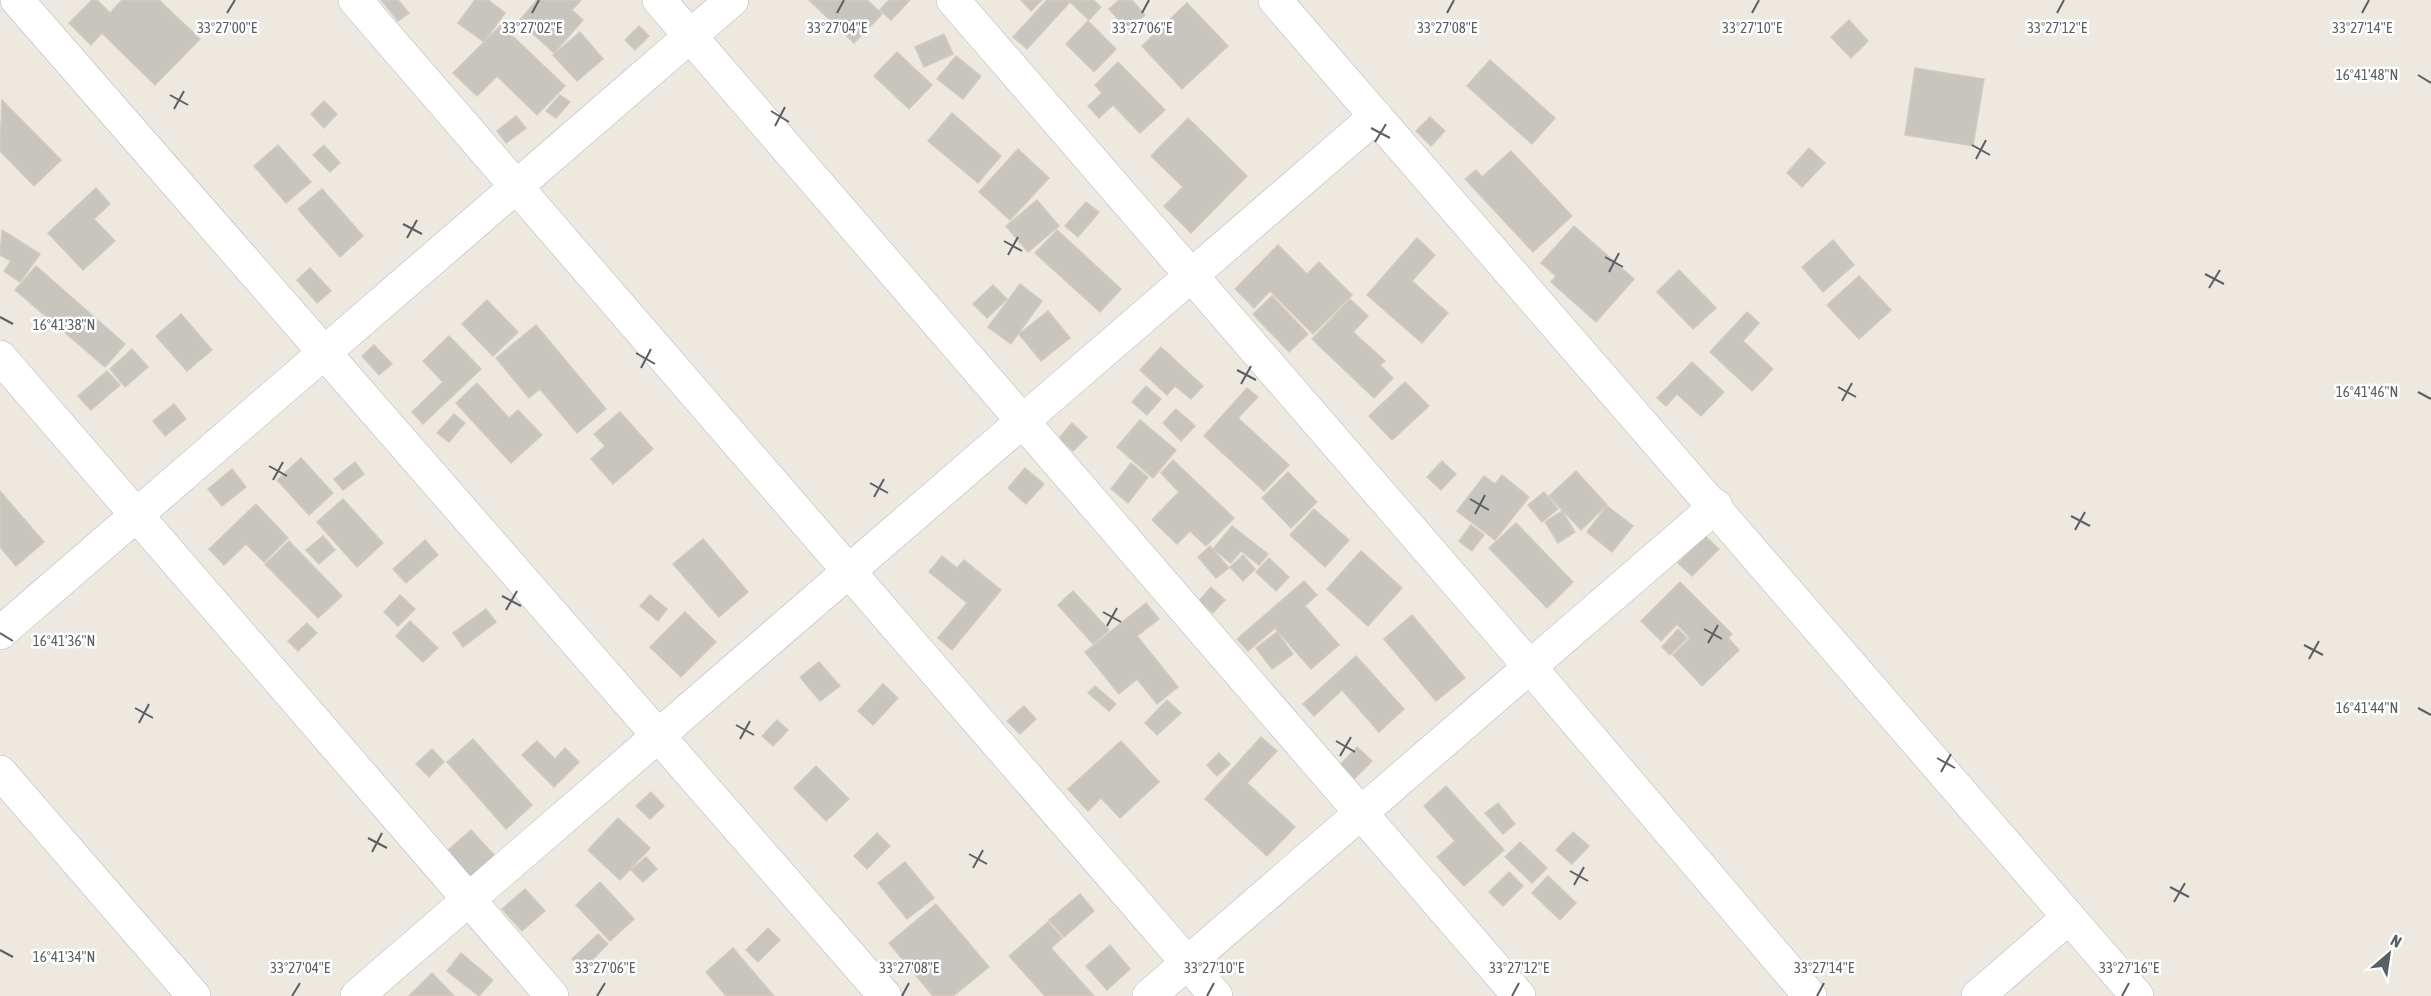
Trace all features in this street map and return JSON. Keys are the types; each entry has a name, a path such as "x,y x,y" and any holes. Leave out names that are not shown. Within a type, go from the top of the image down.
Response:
{"street":[{"path":"17,0 885,996"},
{"path":"355,0 1216,996"},
{"path":"659,0 1362,811 1519,996"},
{"path":"0,633 732,0"},
{"path":"953,0 1530,667 1810,996"},
{"path":"1275,0 1716,506 2137,996"},
{"path":"357,996 1376,116"},
{"path":"0,357 552,996"},
{"path":"1149,996 1716,506"},
{"path":"0,772 194,996"},
{"path":"1978,996 2068,918"}],"building":[{"path":"92,0 97,0 110,13 122,0 159,0 200,39 155,85 102,33 91,45 69,23"},
{"path":"381,0 398,0 409,13 398,21"},
{"path":"475,0 488,0 505,13 484,42 458,23"},
{"path":"537,0 581,0 572,10 583,20 554,53 519,21"},
{"path":"809,0 867,0 882,14 854,43"},
{"path":"889,0 910,0 891,20 880,10"},
{"path":"1021,0 1042,0 1031,11"},
{"path":"1047,0 1093,0 1101,7 1089,20 1070,2 1027,49 1013,37"},
{"path":"1119,0 1132,0 1145,15 1128,30 1109,9"},
{"path":"1187,3 1228,46 1182,89 1142,46"},
{"path":"1849,20 1868,41 1851,58 1831,37"},
{"path":"1088,21 1116,49 1094,72 1066,44"},
{"path":"501,25 565,86 537,115 497,76 477,96 453,73"},
{"path":"639,26 649,36 635,50 625,40"},
{"path":"580,32 603,59 577,81 553,55"},
{"path":"944,34 953,54 924,67 915,47"},
{"path":"897,52 932,85 909,109 874,76"},
{"path":"956,56 981,76 963,99 937,79"},
{"path":"1490,60 1555,118 1532,144 1467,86"},
{"path":"1118,62 1165,110 1140,133 1113,105 1099,118 1088,106 1102,93 1095,85"},
{"path":"1915,68 1984,79 1973,146 1905,135"},
{"path":"560,95 570,102 556,118 546,111"},
{"path":"2,100 61,160 34,186 0,151"},
{"path":"324,101 337,114 324,128 311,114"},
{"path":"952,113 1001,156 978,183 928,141"},
{"path":"516,116 526,128 506,143 497,131"},
{"path":"1430,117 1445,131 1431,146 1416,131"},
{"path":"1188,118 1247,176 1191,233 1164,206 1183,187 1151,156"},
{"path":"278,145 311,182 286,203 254,166"},
{"path":"324,145 340,163 330,172 313,155"},
{"path":"1809,148 1825,163 1802,187 1787,173"},
{"path":"1018,149 1049,178 1010,220 979,192"},
{"path":"1511,151 1572,216 1533,252 1465,179 1476,170 1482,177"},
{"path":"96,188 110,204 94,219 115,241 83,270 48,233"},
{"path":"322,189 363,236 340,257 298,209"},
{"path":"1037,200 1059,226 1028,252 1006,226"},
{"path":"1086,202 1099,212 1078,237 1065,226"},
{"path":"1574,226 1634,279 1596,322 1551,282 1556,276 1541,263"},
{"path":"2,230 40,254 20,282 4,271 11,261 0,255"},
{"path":"1057,230 1121,289 1100,312 1035,253"},
{"path":"1417,238 1435,255 1412,281 1448,313 1422,343 1367,295"},
{"path":"1833,240 1854,265 1823,292 1802,267"},
{"path":"1278,245 1307,274 1319,262 1352,295 1313,334 1270,291 1254,308 1235,289"},
{"path":"36,266 125,344 105,367 15,290"},
{"path":"310,268 331,291 317,303 297,280"},
{"path":"1679,270 1716,308 1693,329 1657,292"},
{"path":"1859,276 1891,310 1859,339 1827,305"},
{"path":"1020,284 1042,301 1011,344 988,327"},
{"path":"993,285 1007,299 987,318 973,304"},
{"path":"1272,296 1308,334 1289,352 1253,314"},
{"path":"1350,299 1368,316 1353,332 1385,361 1380,365 1393,378 1374,398 1312,339"},
{"path":"487,300 518,332 493,356 462,324"},
{"path":"1048,311 1070,338 1041,361 1019,334"},
{"path":"1747,312 1759,323 1743,341 1773,369 1752,391 1710,352"},
{"path":"181,314 212,350 187,371 156,336"},
{"path":"536,325 606,409 577,433 540,389 529,398 496,358"},
{"path":"449,336 481,369 423,424 412,412 443,382 423,361"},
{"path":"374,345 392,364 379,375 362,356"},
{"path":"1161,347 1203,386 1191,399 1175,386 1167,395 1140,370"},
{"path":"132,349 148,367 125,387 110,369"},
{"path":"1692,362 1724,392 1701,416 1677,394 1666,406 1657,398"},
{"path":"107,371 120,385 91,410 78,396"},
{"path":"1405,382 1429,406 1392,440 1369,416"},
{"path":"477,383 509,418 518,410 542,435 511,463 456,403"},
{"path":"1146,386 1161,399 1147,415 1132,402"},
{"path":"1247,388 1258,397 1238,418 1289,465 1264,491 1204,436"},
{"path":"174,404 186,419 165,436 153,421"},
{"path":"1176,409 1195,426 1181,441 1163,423"},
{"path":"620,412 653,449 613,484 591,459 605,446 594,434"},
{"path":"454,414 465,423 449,442 437,433"},
{"path":"1140,420 1176,450 1153,478 1117,447"},
{"path":"1072,423 1087,437 1073,451 1059,438"},
{"path":"301,458 333,493 309,515 277,480"},
{"path":"1173,460 1234,518 1206,546 1190,531 1177,544 1152,520 1179,492 1161,473"},
{"path":"1442,461 1456,474 1441,490 1427,477"},
{"path":"355,462 364,474 343,490 334,479"},
{"path":"1131,463 1148,477 1128,503 1111,489"},
{"path":"1025,468 1044,484 1026,504 1008,488"},
{"path":"232,469 246,487 222,506 208,489"},
{"path":"1576,471 1607,505 1581,530 1549,496"},
{"path":"1288,472 1317,502 1291,528 1262,498"},
{"path":"1502,475 1529,497 1495,540 1457,511 1484,476 1495,484"},
{"path":"0,491 44,542 16,566 0,547"},
{"path":"1544,492 1558,509 1542,522 1528,505"},
{"path":"343,499 383,543 357,567 317,522"},
{"path":"256,504 288,538 264,562 246,544 224,565 209,549"},
{"path":"1607,506 1633,526 1612,552 1587,532"},
{"path":"1314,509 1349,540 1325,567 1290,535"},
{"path":"1562,511 1575,532 1558,543 1545,522"},
{"path":"1516,523 1573,582 1547,608 1489,548"},
{"path":"1471,525 1484,535 1472,551 1459,541"},
{"path":"1232,526 1268,554 1259,565 1241,551 1231,563 1213,549"},
{"path":"323,536 335,550 319,564 306,550"},
{"path":"1705,536 1719,549 1692,576 1678,563"},
{"path":"703,539 748,592 719,617 673,564"},
{"path":"425,540 438,555 406,583 393,569"},
{"path":"289,541 342,596 318,618 265,564"},
{"path":"1210,546 1229,568 1216,578 1198,557"},
{"path":"1361,551 1402,588 1368,626 1327,589"},
{"path":"1243,555 1255,569 1243,581 1230,567"},
{"path":"942,556 957,568 964,560 1001,590 952,650 938,638 967,603 929,572"},
{"path":"1269,558 1289,577 1276,591 1256,572"},
{"path":"1304,581 1317,595 1305,606 1339,645 1311,669 1275,628 1248,651 1237,639"},
{"path":"1680,582 1732,634 1728,638 1739,650 1702,686 1673,655 1690,638 1677,624 1661,641 1641,621"},
{"path":"1211,587 1225,600 1213,613 1199,601"},
{"path":"1073,591 1109,630 1093,644 1058,605"},
{"path":"400,595 415,609 398,626 384,612"},
{"path":"650,595 667,609 658,621 640,606"},
{"path":"1146,603 1159,619 1137,636 1178,687 1157,704 1137,679 1119,694 1085,652"},
{"path":"486,609 496,622 463,647 453,633"},
{"path":"685,612 716,642 681,677 650,647"},
{"path":"1412,615 1465,678 1436,701 1384,639"},
{"path":"410,621 438,648 423,662 396,636"},
{"path":"307,623 317,633 298,651 288,641"},
{"path":"1678,629 1687,638 1670,655 1662,647"},
{"path":"1277,632 1293,654 1272,669 1256,648"},
{"path":"1356,656 1404,709 1379,732 1342,690 1314,716 1303,704"},
{"path":"819,662 840,686 820,701 800,677"},
{"path":"883,684 898,698 873,725 858,711"},
{"path":"1095,686 1116,704 1109,711 1088,693"},
{"path":"1167,700 1181,713 1157,735 1145,723"},
{"path":"1024,706 1036,719 1020,734 1007,721"},
{"path":"777,720 788,730 773,746 762,736"},
{"path":"1261,737 1277,751 1247,783 1295,827 1267,856 1205,799"},
{"path":"473,739 532,805 506,829 447,762"},
{"path":"537,741 555,759 565,748 579,762 554,787 522,755"},
{"path":"1121,741 1159,782 1120,818 1101,798 1088,811 1068,789"},
{"path":"1357,747 1372,761 1354,779 1340,765"},
{"path":"432,749 444,762 429,777 416,764"},
{"path":"1219,753 1230,764 1217,776 1207,765"},
{"path":"816,766 849,799 826,821 794,788"},
{"path":"1446,786 1504,850 1464,886 1437,857 1455,841 1424,806"},
{"path":"651,792 664,806 650,819 636,806"},
{"path":"1498,803 1515,824 1503,834 1485,813"},
{"path":"618,818 650,848 620,880 588,850"},
{"path":"471,830 495,856 470,878 446,852"},
{"path":"1573,832 1589,846 1572,864 1556,850"},
{"path":"877,833 890,846 867,869 854,856"},
{"path":"1520,842 1547,868 1532,883 1505,857"},
{"path":"646,857 657,869 643,882 631,870"},
{"path":"905,862 934,898 907,919 878,883"},
{"path":"1509,872 1523,886 1503,906 1489,892"},
{"path":"1548,876 1576,903 1560,920 1532,893"},
{"path":"600,882 634,919 610,941 576,905"},
{"path":"525,889 545,911 522,931 502,909"},
{"path":"1080,894 1094,911 1064,937 1049,920"},
{"path":"936,904 989,967 953,996 933,996 889,943"},
{"path":"1048,922 1062,938 1051,948 1094,996 1045,996 1009,956"},
{"path":"768,928 780,940 758,962 746,950"},
{"path":"598,934 608,944 583,969 572,959"},
{"path":"1110,945 1130,969 1107,990 1086,966"},
{"path":"733,948 774,996 726,996 706,972"},
{"path":"461,953 493,980 479,996 447,971"},
{"path":"432,973 454,996 409,996"}]}
